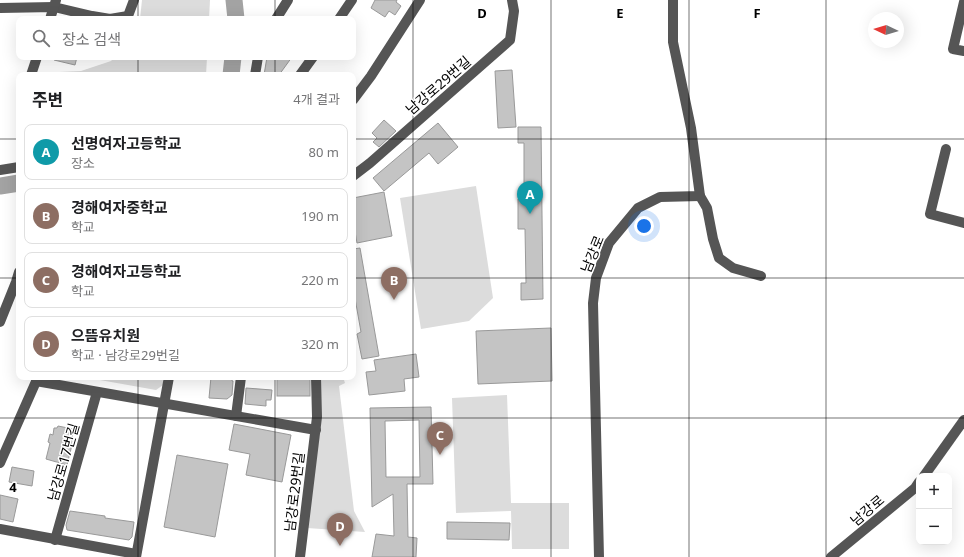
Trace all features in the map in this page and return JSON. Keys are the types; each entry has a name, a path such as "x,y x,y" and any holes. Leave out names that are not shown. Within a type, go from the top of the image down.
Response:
{"street":[{"path":"128,16 134,0"},
{"path":"278,16 288,0"},
{"path":"341,16 352,0"},
{"path":"356,96 371,76 420,0"},
{"name":"남강로29번길","path":"356,174 510,40 514,11 512,0"},
{"path":"673,0 673,42 691,128 700,196 707,208 713,239 719,258 733,268 761,276"},
{"path":"964,2 953,49 964,51"},
{"path":"0,8 55,4 92,16"},
{"path":"51,16 55,4"},
{"path":"32,72 36,60"},
{"path":"256,72 258,60"},
{"path":"302,72 311,60"},
{"path":"946,149 930,214 964,223"},
{"path":"0,170 16,167"},
{"name":"남강로","path":"599,557 593,303 596,278 609,243 638,208 660,197 700,196"},
{"path":"0,322 16,282"},
{"path":"0,463 37,380"},
{"path":"42,380 97,392 316,430"},
{"path":"0,529 136,556 168,380"},
{"path":"236,416 241,380"},
{"name":"남강로29번길","path":"300,557 316,430 316,380"},
{"name":"남강로17번길","path":"56,540 97,392"},
{"path":"926,473 964,420"},
{"name":"남강로","path":"831,557 916,486"}],"shaded area":[{"path":"142,0 210,0 209,16 140,16"},
{"path":"207,60 206,72 59,72 81,71 111,61"},
{"path":"476,186 493,298 469,321 421,329 400,198"},
{"path":"100,380 163,380 163,385 156,390"},
{"path":"321,380 344,380 345,383 339,386 354,511 365,532 307,528 320,430"},
{"path":"507,395 511,503 569,503 569,549 512,549 511,511 456,513 452,398"}],"building":[{"path":"375,0 397,0 396,2 401,6 395,15 389,11 385,17 371,8"},
{"path":"54,60 76,60 75,65"},
{"path":"266,60 290,60 281,72 264,72"},
{"path":"512,70 516,127 498,128 495,71"},
{"path":"384,120 396,131 379,147 373,142 377,138 372,133"},
{"path":"438,123 458,147 438,164 429,153 384,191 373,178"},
{"path":"518,127 541,127 543,299 521,300 521,283 526,283 525,229 518,229 518,199 524,198 524,143 518,143"},
{"path":"384,192 392,236 357,243 356,197"},
{"path":"360,248 379,356 362,359 357,334 361,332 356,304 356,249"},
{"path":"551,328 552,381 478,384 476,331"},
{"path":"416,354 419,377 404,379 405,391 369,395 366,372 376,371 374,360"},
{"path":"211,380 233,381 232,395 227,399 209,398"},
{"path":"277,380 310,380 310,396 277,396"},
{"path":"246,388 272,390 271,400 266,400 266,406 245,404"},
{"path":"431,407 433,484 407,484 408,537 417,538 416,557 372,557 376,534 394,536 393,494 372,507 370,408","holes":["419,420 420,477 386,477 385,421"]},
{"path":"234,424 291,435 282,482 246,475 250,454 229,450"},
{"path":"58,426 73,429 71,449 67,465 46,459 50,443 48,442 50,434 53,435 54,428 57,428"},
{"path":"177,455 228,464 215,537 164,527"},
{"path":"12,467 34,471 32,486 9,482"},
{"path":"0,495 18,499 13,522 0,519"},
{"path":"70,511 134,522 132,537 129,540 67,530 66,525"},
{"path":"447,522 510,523 509,540 447,539"}],"waterway":[{"path":"234,0 236,16"},
{"path":"231,72 233,60"},
{"path":"0,186 16,183"}],"place":[{"name":"선명여자고등학교","path":"530,214"},
{"name":"경해여자중학교","path":"394,300"},
{"name":"경해여자고등학교","path":"440,455"},
{"name":"으뜸유치원","path":"340,546"}]}
